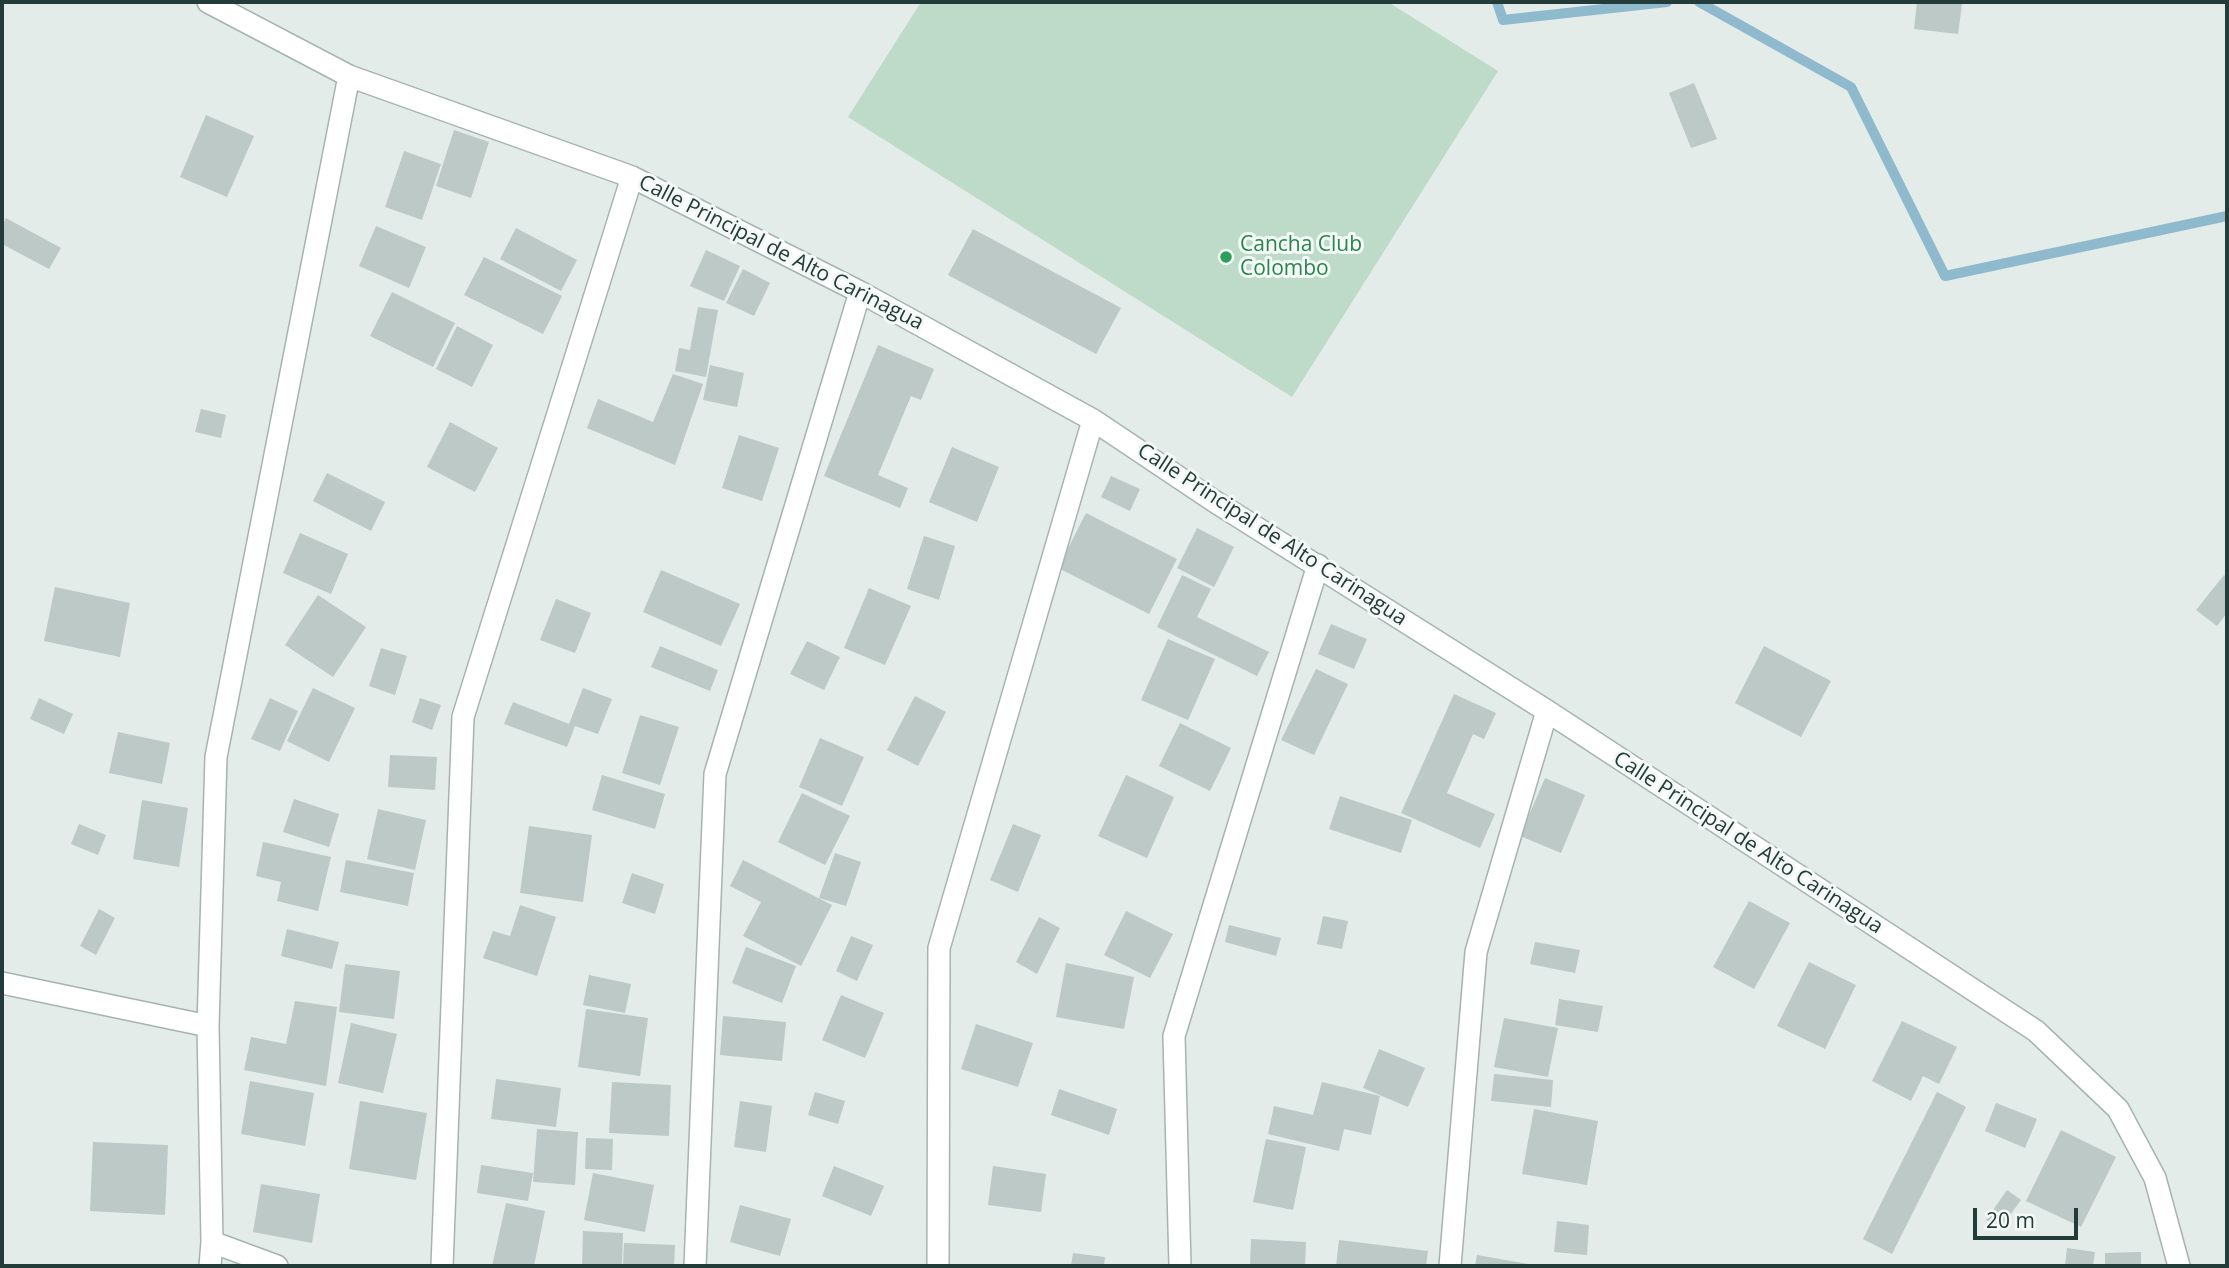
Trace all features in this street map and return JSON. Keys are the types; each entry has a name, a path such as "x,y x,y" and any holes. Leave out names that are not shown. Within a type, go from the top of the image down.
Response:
{"street":[{"name":"Calle Principal de Alto Carinagua","path":"208,2 349,76 632,177 860,292 1093,420 1547,711 2036,1031 2118,1110 2155,1178 2179,1266"},
{"path":"210,1266 212,1242 208,1026 216,757 349,76"},
{"path":"442,1266 463,717 632,177"},
{"path":"695,1266 715,774 860,292"},
{"path":"938,1266 939,948 1093,420"},
{"path":"1180,1266 1174,1036 1318,565"},
{"path":"1450,1266 1476,952 1547,711"},
{"path":"2,983 208,1026"},
{"path":"212,1242 277,1266"}],"green space":[{"name":"Cancha Club Colombo","path":"921,2 1388,2 1498,71 1292,397 848,117"}],"building":[{"path":"1917,2 1962,4 1958,34 1914,29"},
{"path":"1694,83 1717,139 1691,148 1669,93"},
{"path":"206,115 254,136 227,197 180,177"},
{"path":"454,130 489,142 471,198 436,186"},
{"path":"404,151 441,164 422,220 385,207"},
{"path":"6,218 61,248 49,269 2,244 2,226"},
{"path":"376,226 426,247 409,288 359,266"},
{"path":"516,228 577,260 561,291 500,259"},
{"path":"973,229 1121,308 1096,354 948,275"},
{"path":"706,250 740,266 724,301 690,286"},
{"path":"484,257 562,296 543,334 464,295"},
{"path":"743,269 770,283 754,316 726,303"},
{"path":"392,292 455,323 433,367 370,336"},
{"path":"698,307 718,310 706,377 675,371 679,348 690,350"},
{"path":"457,326 493,345 472,387 436,369"},
{"path":"878,345 934,369 921,400 911,396 878,475 908,488 900,508 824,476"},
{"path":"710,365 744,373 737,407 703,400"},
{"path":"673,374 703,384 675,465 587,428 598,399 653,422"},
{"path":"201,409 226,415 221,438 195,432"},
{"path":"450,422 498,448 475,492 427,467"},
{"path":"739,435 779,448 762,501 722,488"},
{"path":"952,447 999,467 977,522 929,502"},
{"path":"327,473 385,502 371,531 313,501"},
{"path":"1111,476 1140,489 1130,511 1101,497"},
{"path":"1086,513 1177,559 1149,614 1058,568"},
{"path":"1197,528 1234,547 1214,587 1177,568"},
{"path":"300,533 348,554 331,594 283,573"},
{"path":"924,536 955,546 939,600 907,589"},
{"path":"661,570 740,604 721,646 643,612"},
{"path":"1182,575 1211,589 1197,617 1269,652 1257,676 1157,627"},
{"path":"2224,575 2227,578 2227,613 2217,626 2196,610"},
{"path":"55,587 130,603 120,657 44,641"},
{"path":"869,588 911,606 885,665 844,648"},
{"path":"318,595 366,627 333,677 285,645"},
{"path":"556,599 591,613 575,653 540,640"},
{"path":"1331,624 1367,639 1354,669 1318,654"},
{"path":"1168,639 1215,659 1188,720 1141,700"},
{"path":"807,641 840,657 824,690 790,674"},
{"path":"660,646 718,670 710,691 651,667"},
{"path":"1764,646 1831,681 1801,737 1735,703"},
{"path":"381,648 407,656 395,695 369,686"},
{"path":"1316,669 1348,684 1314,755 1281,740"},
{"path":"313,688 355,708 329,762 287,741"},
{"path":"583,688 612,699 598,734 575,726 567,747 504,724 513,702 569,724"},
{"path":"1454,694 1496,713 1484,739 1473,734 1447,793 1495,814 1480,848 1401,813"},
{"path":"915,696 946,712 918,766 887,750"},
{"path":"39,698 73,714 64,734 30,719"},
{"path":"270,698 298,711 280,751 251,739"},
{"path":"420,698 441,705 432,730 412,722"},
{"path":"640,715 679,727 660,785 622,773"},
{"path":"1180,723 1231,748 1210,791 1159,766"},
{"path":"118,732 170,743 162,784 109,773"},
{"path":"820,738 864,757 842,806 799,787"},
{"path":"390,755 437,757 435,790 388,787"},
{"path":"602,775 665,794 655,829 592,810"},
{"path":"1126,775 1174,797 1147,858 1098,836"},
{"path":"1545,778 1585,795 1561,853 1520,836"},
{"path":"802,793 850,816 825,865 778,842"},
{"path":"1340,796 1412,820 1401,853 1329,829"},
{"path":"294,799 339,814 329,847 283,832"},
{"path":"142,800 188,808 179,867 133,859"},
{"path":"378,809 426,820 415,870 367,859"},
{"path":"79,824 106,835 98,855 71,844"},
{"path":"1013,824 1041,835 1018,892 990,880"},
{"path":"529,826 592,835 583,902 520,893"},
{"path":"263,842 331,857 318,911 277,901 281,882 256,876"},
{"path":"835,853 861,862 846,906 819,898"},
{"path":"346,860 414,873 408,906 340,892"},
{"path":"743,860 832,905 801,966 743,936 761,902 730,886"},
{"path":"632,873 664,884 655,914 622,903"},
{"path":"1749,901 1790,923 1754,989 1713,967"},
{"path":"520,905 556,917 537,976 483,958 493,931 510,936"},
{"path":"99,909 115,918 96,955 80,946"},
{"path":"1126,911 1173,934 1150,978 1104,955"},
{"path":"1323,916 1348,921 1342,949 1317,944"},
{"path":"1039,917 1060,928 1037,974 1016,962"},
{"path":"1229,925 1281,938 1276,956 1225,942"},
{"path":"287,929 339,942 332,969 281,956"},
{"path":"851,936 873,945 857,981 836,971"},
{"path":"1535,942 1580,950 1575,973 1530,964"},
{"path":"746,947 796,966 782,1003 732,983"},
{"path":"1809,962 1856,985 1825,1049 1777,1026"},
{"path":"1066,963 1134,977 1124,1029 1056,1017"},
{"path":"345,964 400,971 394,1019 339,1012"},
{"path":"589,975 631,984 625,1013 583,1005"},
{"path":"841,995 884,1013 865,1058 822,1040"},
{"path":"1559,999 1603,1006 1598,1032 1555,1025"},
{"path":"295,1001 337,1007 326,1086 244,1070 251,1037 286,1044"},
{"path":"586,1009 648,1018 640,1076 578,1067"},
{"path":"723,1016 786,1022 782,1061 720,1055"},
{"path":"1504,1018 1558,1028 1548,1077 1494,1067"},
{"path":"1902,1021 1957,1047 1939,1084 1923,1076 1911,1101 1872,1081"},
{"path":"351,1023 397,1034 383,1093 338,1083"},
{"path":"976,1024 1033,1043 1018,1087 961,1069"},
{"path":"1379,1049 1425,1068 1408,1107 1363,1088"},
{"path":"1494,1074 1553,1080 1551,1107 1491,1101"},
{"path":"496,1079 561,1088 556,1127 491,1119"},
{"path":"250,1081 314,1093 305,1146 241,1134"},
{"path":"612,1082 671,1085 669,1136 609,1133"},
{"path":"1322,1082 1380,1096 1371,1135 1344,1129 1339,1151 1268,1134 1274,1106 1313,1115"},
{"path":"1059,1089 1117,1109 1109,1135 1051,1115"},
{"path":"815,1092 845,1101 838,1124 808,1115"},
{"path":"1937,1092 1966,1107 1892,1254 1863,1239"},
{"path":"360,1101 427,1113 416,1180 349,1169"},
{"path":"740,1101 772,1106 766,1152 734,1147"},
{"path":"1996,1103 2037,1119 2025,1148 1985,1131"},
{"path":"1534,1109 1598,1121 1587,1185 1522,1174"},
{"path":"537,1129 578,1132 575,1185 533,1182"},
{"path":"2061,1130 2116,1157 2081,1227 2026,1201"},
{"path":"586,1138 613,1139 612,1170 585,1169"},
{"path":"1266,1139 1306,1147 1293,1210 1253,1202"},
{"path":"93,1142 168,1145 165,1215 90,1211"},
{"path":"481,1165 533,1173 528,1201 477,1193"},
{"path":"834,1166 884,1186 871,1216 822,1196"},
{"path":"993,1166 1046,1174 1041,1212 988,1205"},
{"path":"593,1173 654,1185 645,1232 584,1220"},
{"path":"261,1184 320,1194 312,1243 253,1232"},
{"path":"2007,1190 2021,1200 2000,1229 1986,1220"},
{"path":"506,1203 545,1211 534,1266 492,1266"},
{"path":"740,1205 791,1219 780,1256 730,1242"},
{"path":"1557,1221 1589,1225 1587,1255 1554,1252"},
{"path":"583,1231 623,1233 622,1266 582,1266"},
{"path":"1251,1239 1306,1242 1305,1266 1250,1266"},
{"path":"1339,1240 1428,1251 1426,1266 1336,1266"},
{"path":"624,1243 675,1245 674,1266 623,1266"},
{"path":"2067,1248 2095,1252 2093,1266 2065,1266"},
{"path":"2141,1252 2141,1266 2105,1266 2105,1253"},
{"path":"1073,1253 1105,1257 1104,1266 1071,1266"},
{"path":"1477,1255 1534,1265 1534,1266 1475,1266"}],"waterway":[{"path":"1497,2 1503,20 1667,2"},
{"path":"1699,2 1851,87 1945,276 2227,216"}],"place":[{"name":"Cancha Club Colombo","path":"1226,257"}]}
